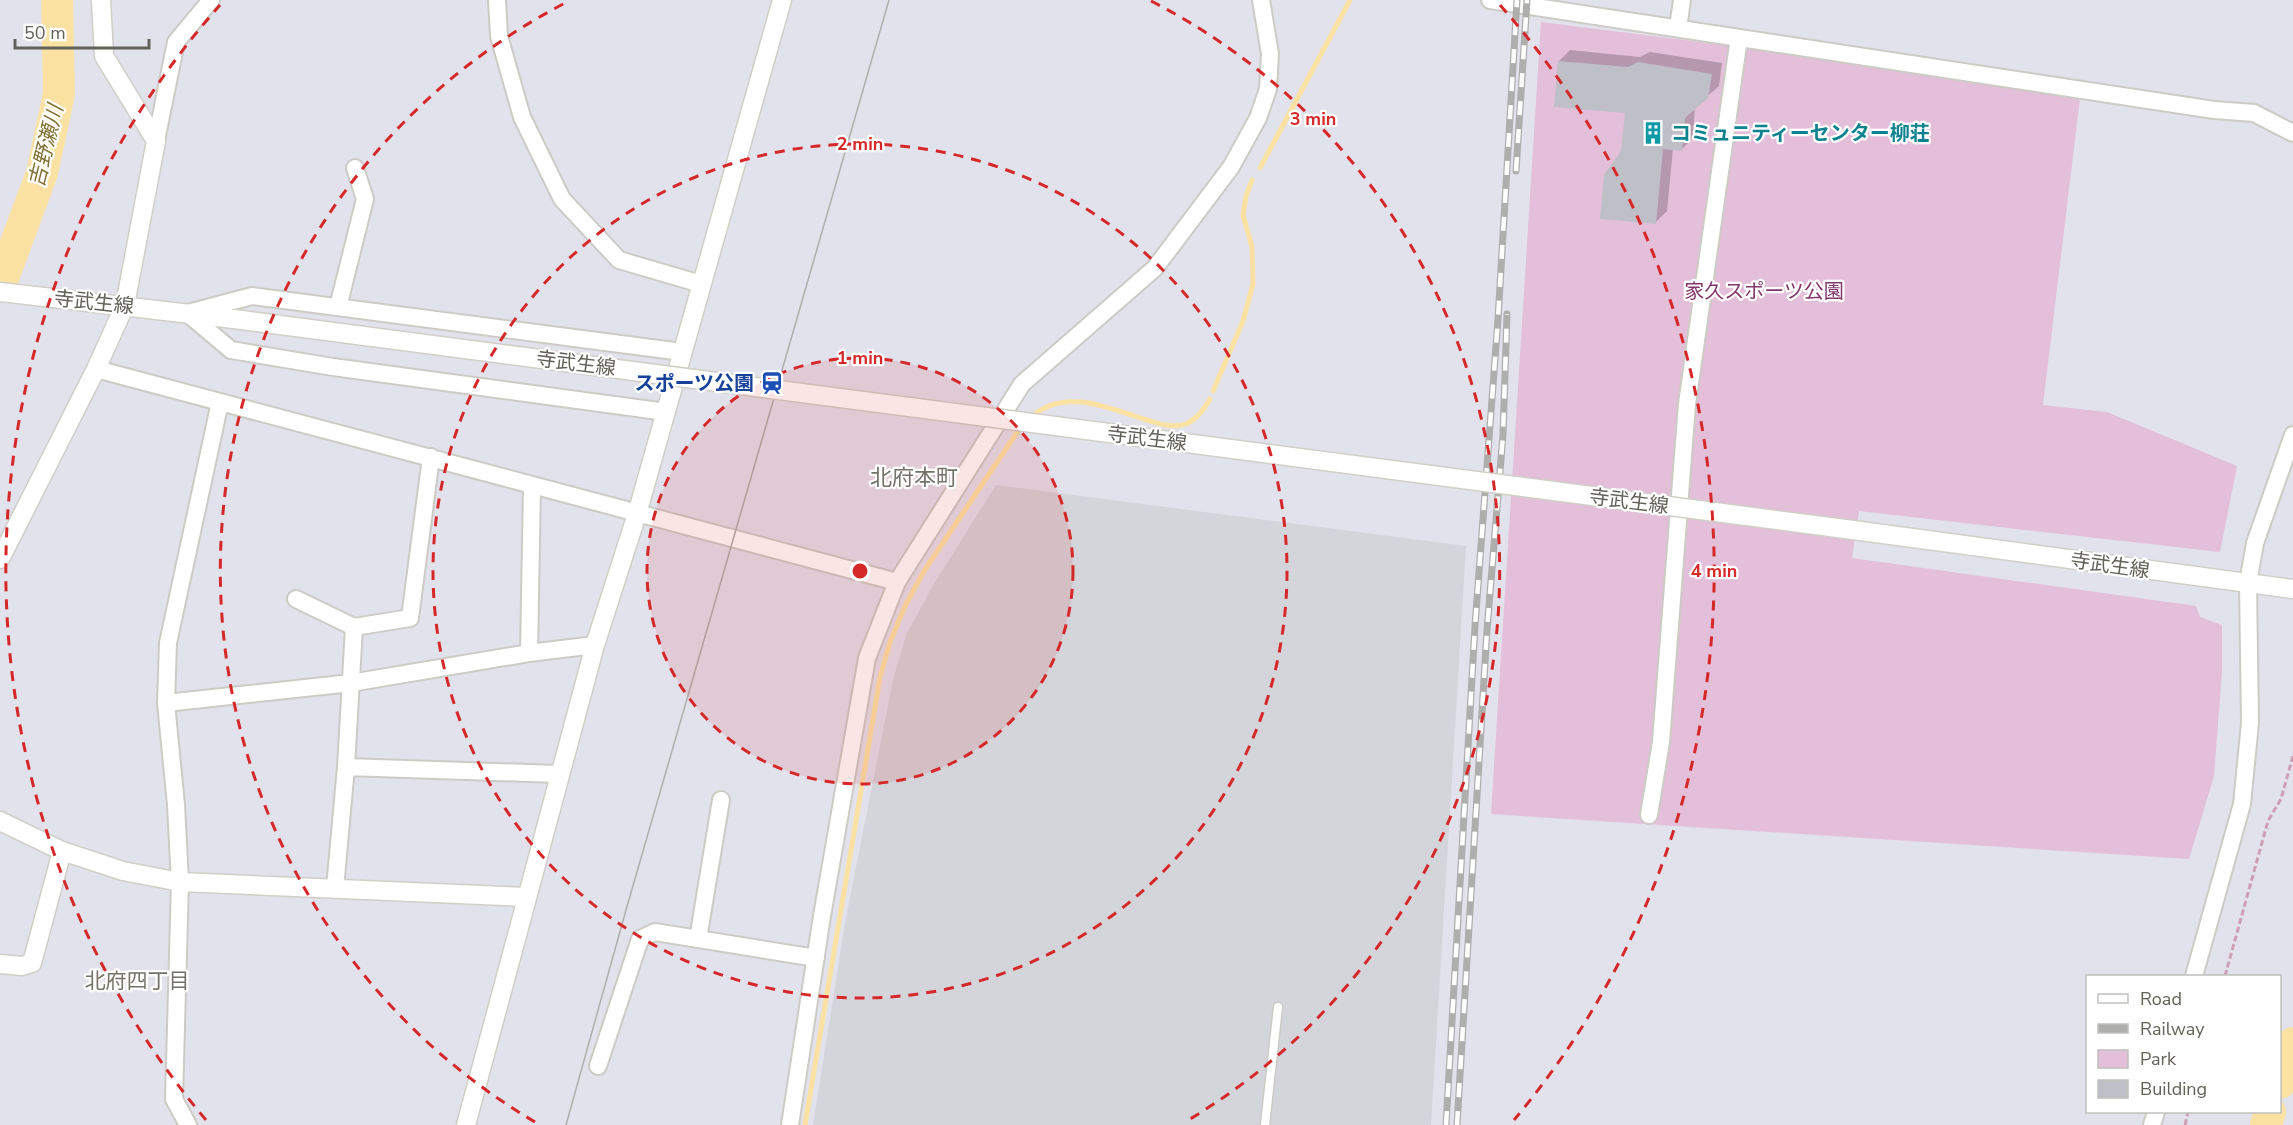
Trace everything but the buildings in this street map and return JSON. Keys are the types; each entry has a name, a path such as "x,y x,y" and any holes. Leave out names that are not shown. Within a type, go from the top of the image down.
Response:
{"street":[{"path":"101,0 104,56 156,141"},
{"path":"0,558 96,369 117,304 156,141 176,42 211,0"},
{"path":"498,0 499,36 522,117 562,199 619,260 701,284"},
{"path":"466,1125 558,774 595,645 637,514 782,0"},
{"path":"790,1125 867,658 897,582 1022,384 1155,268 1231,167 1258,118 1268,89 1270,54 1261,0"},
{"path":"1490,0 2214,110 2254,113 2293,133"},
{"path":"1678,28 1682,0"},
{"path":"1649,814 1661,742 1687,404 1739,38"},
{"path":"338,307 365,199 355,168"},
{"name":"寺武生線","path":"0,292 188,313 2291,588"},
{"path":"188,313 252,296 682,352"},
{"path":"188,313 231,350 333,367 666,412"},
{"path":"96,369 897,582"},
{"path":"188,1125 174,1099 180,882 176,805 166,703 168,644 220,402"},
{"path":"2194,975 2242,804 2246,776 2250,723 2247,583 2254,543 2293,435"},
{"path":"296,599 354,627 410,618 431,457"},
{"path":"529,653 532,486"},
{"path":"335,888 346,767 354,627"},
{"path":"166,703 351,683 529,653 595,645"},
{"path":"346,767 558,774"},
{"path":"698,939 721,800"},
{"path":"0,820 62,851 123,871 180,882 527,897"},
{"path":"0,964 22,966 32,963 62,851"},
{"path":"598,1066 640,939 656,932 816,958"}],"lane":[{"path":"1265,1125 1278,1007"}],"path":[{"path":"2225,975 2268,821 2281,799 2293,756"}],"shaded area":[{"path":"996,485 1466,546 1431,1125 813,1125 845,923 893,680 906,635 932,587"}],"green space":[{"name":"家久スポーツ公園","path":"1541,22 2081,90 2043,405 2107,412 2237,466 2220,552 1859,511 1852,558 2196,606 2200,617 2222,625 2222,672 2214,776 2189,859 1491,814"}],"waterway":[{"name":"吉野瀬川","path":"0,286 42,173 59,94 57,0"},
{"path":"1260,168 1350,0"},
{"path":"1213,391 1243,321 1253,284 1252,247 1243,215 1246,196 1252,180"},
{"path":"1029,419 1042,409 1071,402 1101,406 1157,423 1178,426 1195,418 1210,399"},
{"path":"805,1125 880,677 890,642 905,606 924,571 1022,425"},
{"path":"2281,1080 2293,1043"},
{"path":"2266,1125 2270,1113"}],"tram line":[{"path":"566,1125 889,0"}],"railway":[{"path":"1446,1125 1475,626 1498,319 1517,0"},
{"path":"1516,171 1527,0"},
{"path":"1457,1125 1487,630 1503,435 1507,314"}],"place":[{"name":"コミュニティーセンター柳荘","path":"1653,133"},
{"name":"スポーツ公園","path":"772,383"}],"district":[{"name":"北府本町","path":"914,477"},
{"name":"北府四丁目","path":"137,981"}]}
